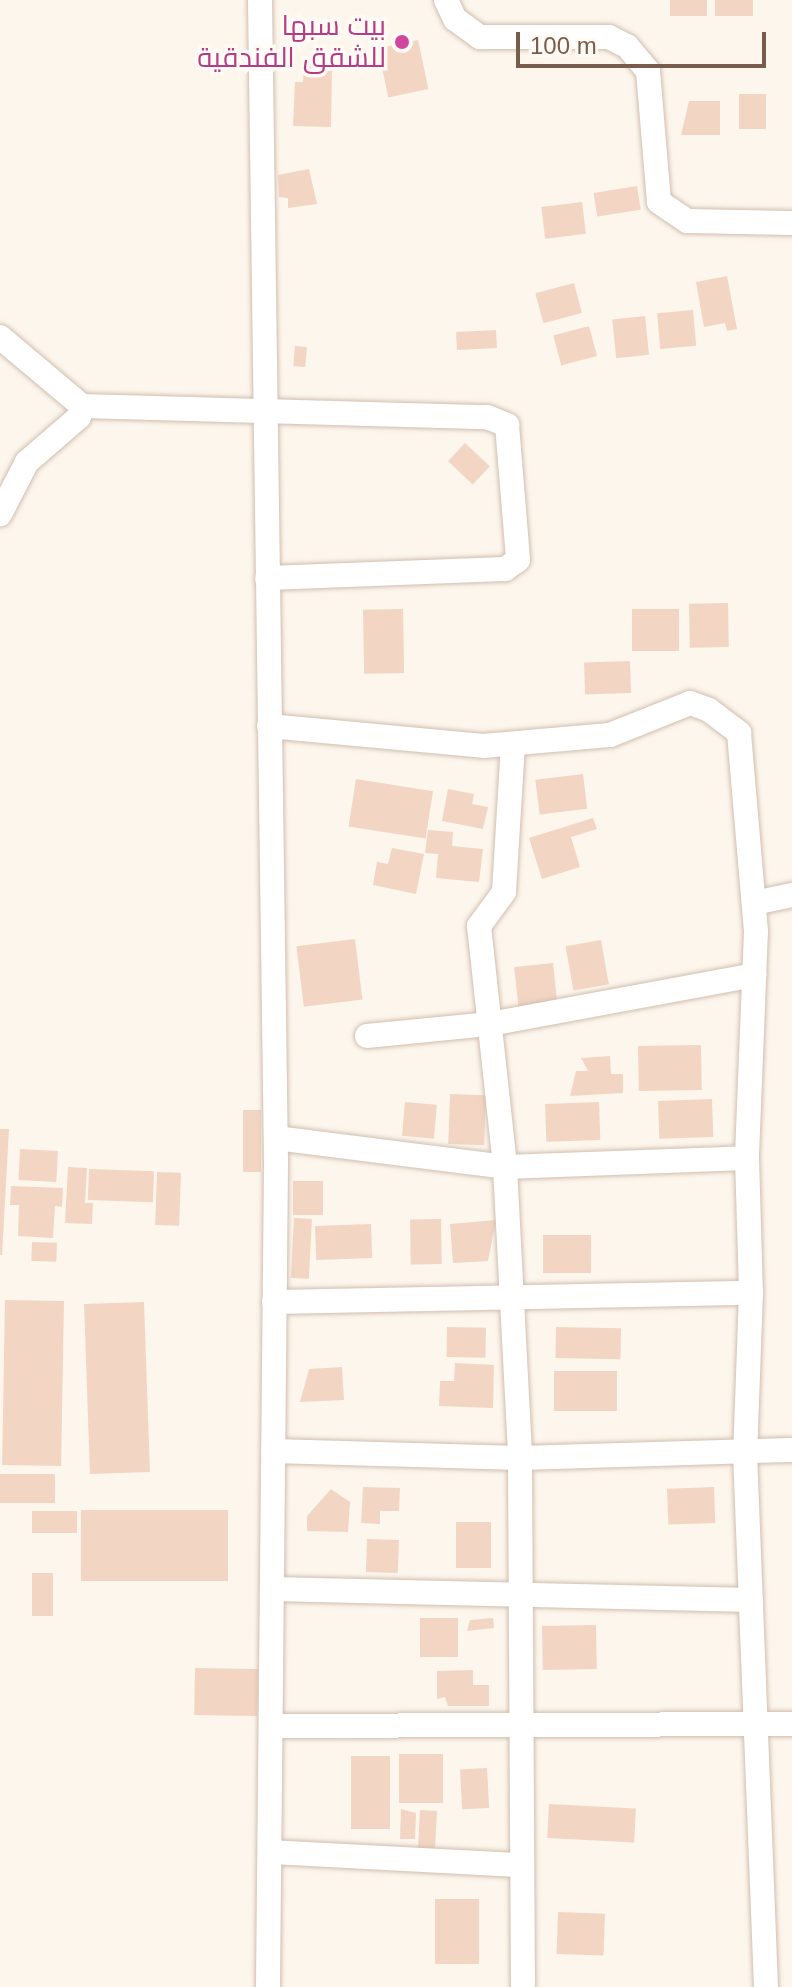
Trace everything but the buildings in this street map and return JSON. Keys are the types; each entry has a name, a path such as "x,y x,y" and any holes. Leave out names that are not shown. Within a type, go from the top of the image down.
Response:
{"street":[{"path":"260,0 276,1138 268,1987"},
{"path":"446,0 455,19 480,37 609,37 627,46 648,71 659,202 687,221 792,223"},
{"path":"0,337 82,406 498,418 507,425 518,560 494,572 267,578"},
{"path":"0,514 27,462 79,417 82,406"},
{"path":"269,726 483,746 610,735 673,706 690,703 709,710 739,733 754,903 747,1158 751,1293 745,1453 766,1987"},
{"path":"513,744 504,892 479,926 505,1167 520,1458 523,1987"},
{"path":"754,903 792,895"},
{"path":"367,1036 490,1024 754,975"},
{"path":"276,1138 505,1167 747,1158"},
{"path":"274,1302 751,1293"},
{"path":"273,1451 520,1458 792,1450"},
{"path":"272,1589 522,1592 751,1600"},
{"path":"271,1726 521,1729 792,1724"},
{"path":"270,1852 520,1865"}],"place":[{"name":"بيت سبها للشقق الفندقية","path":"402,42"}]}
